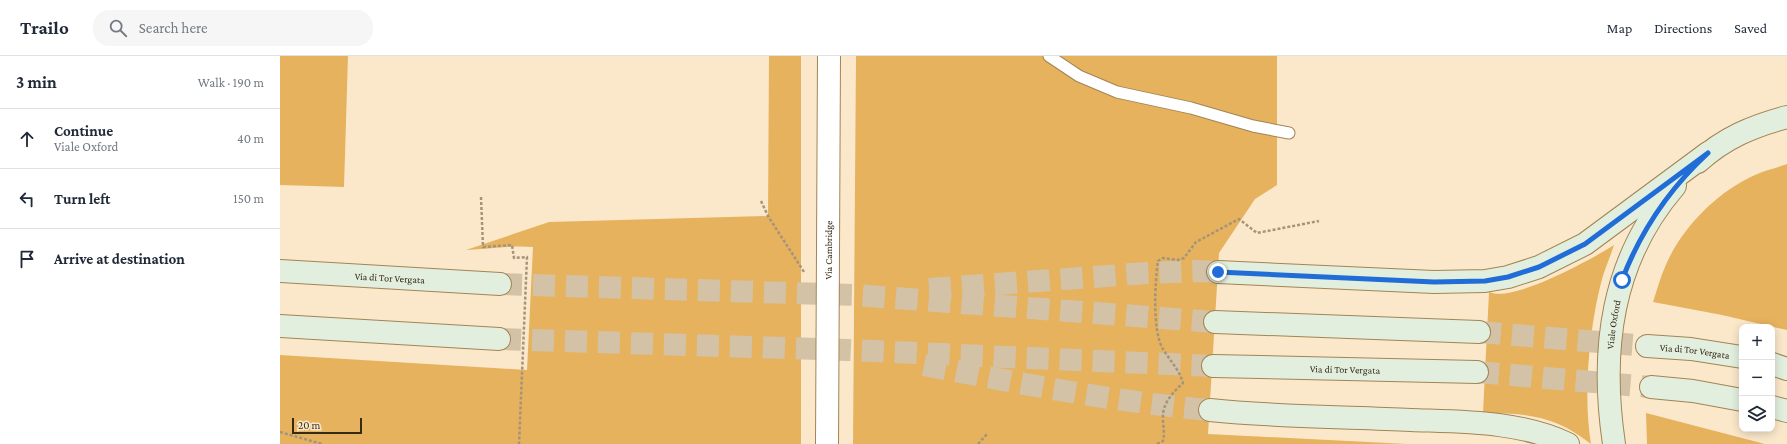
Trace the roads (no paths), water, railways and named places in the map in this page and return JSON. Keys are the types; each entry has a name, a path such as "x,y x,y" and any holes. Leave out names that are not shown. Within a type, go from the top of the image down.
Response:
{"main road":[{"name":"Viale Oxford","path":"1614,444 1608,387 1608,355 1615,306 1622,280 1640,240 1662,203 1688,171 1708,153 1733,136 1759,124 1787,117"},
{"path":"1218,272 1434,282 1485,281 1508,277 1539,267 1585,244 1708,153"},
{"name":"Via di Tor Vergata","path":"280,271 500,284"},
{"path":"1215,322 1479,332"},
{"path":"280,326 499,339"},
{"name":"Via di Tor Vergata","path":"1647,346 1691,349 1739,357"},
{"path":"1775,365 1787,369"},
{"name":"Via di Tor Vergata","path":"1213,366 1477,372"},
{"path":"1651,387 1704,392 1739,399"},
{"path":"1775,408 1787,411"},
{"path":"1210,410 1450,422 1512,427 1537,431 1568,444"}],"street":[{"name":"Via Cambridge","path":"827,444 829,56"}],"lane":[{"path":"1049,56 1079,76 1117,92 1191,108 1252,126 1289,133"}],"tunnel":[{"path":"929,289 1148,273 1198,271 1218,272"},
{"path":"500,284 856,295 1215,322"},
{"path":"1479,332 1647,346"},
{"path":"499,339 848,350 1213,366"},
{"path":"924,365 1102,397 1174,407 1210,410"},
{"path":"1477,372 1651,387"}]}
